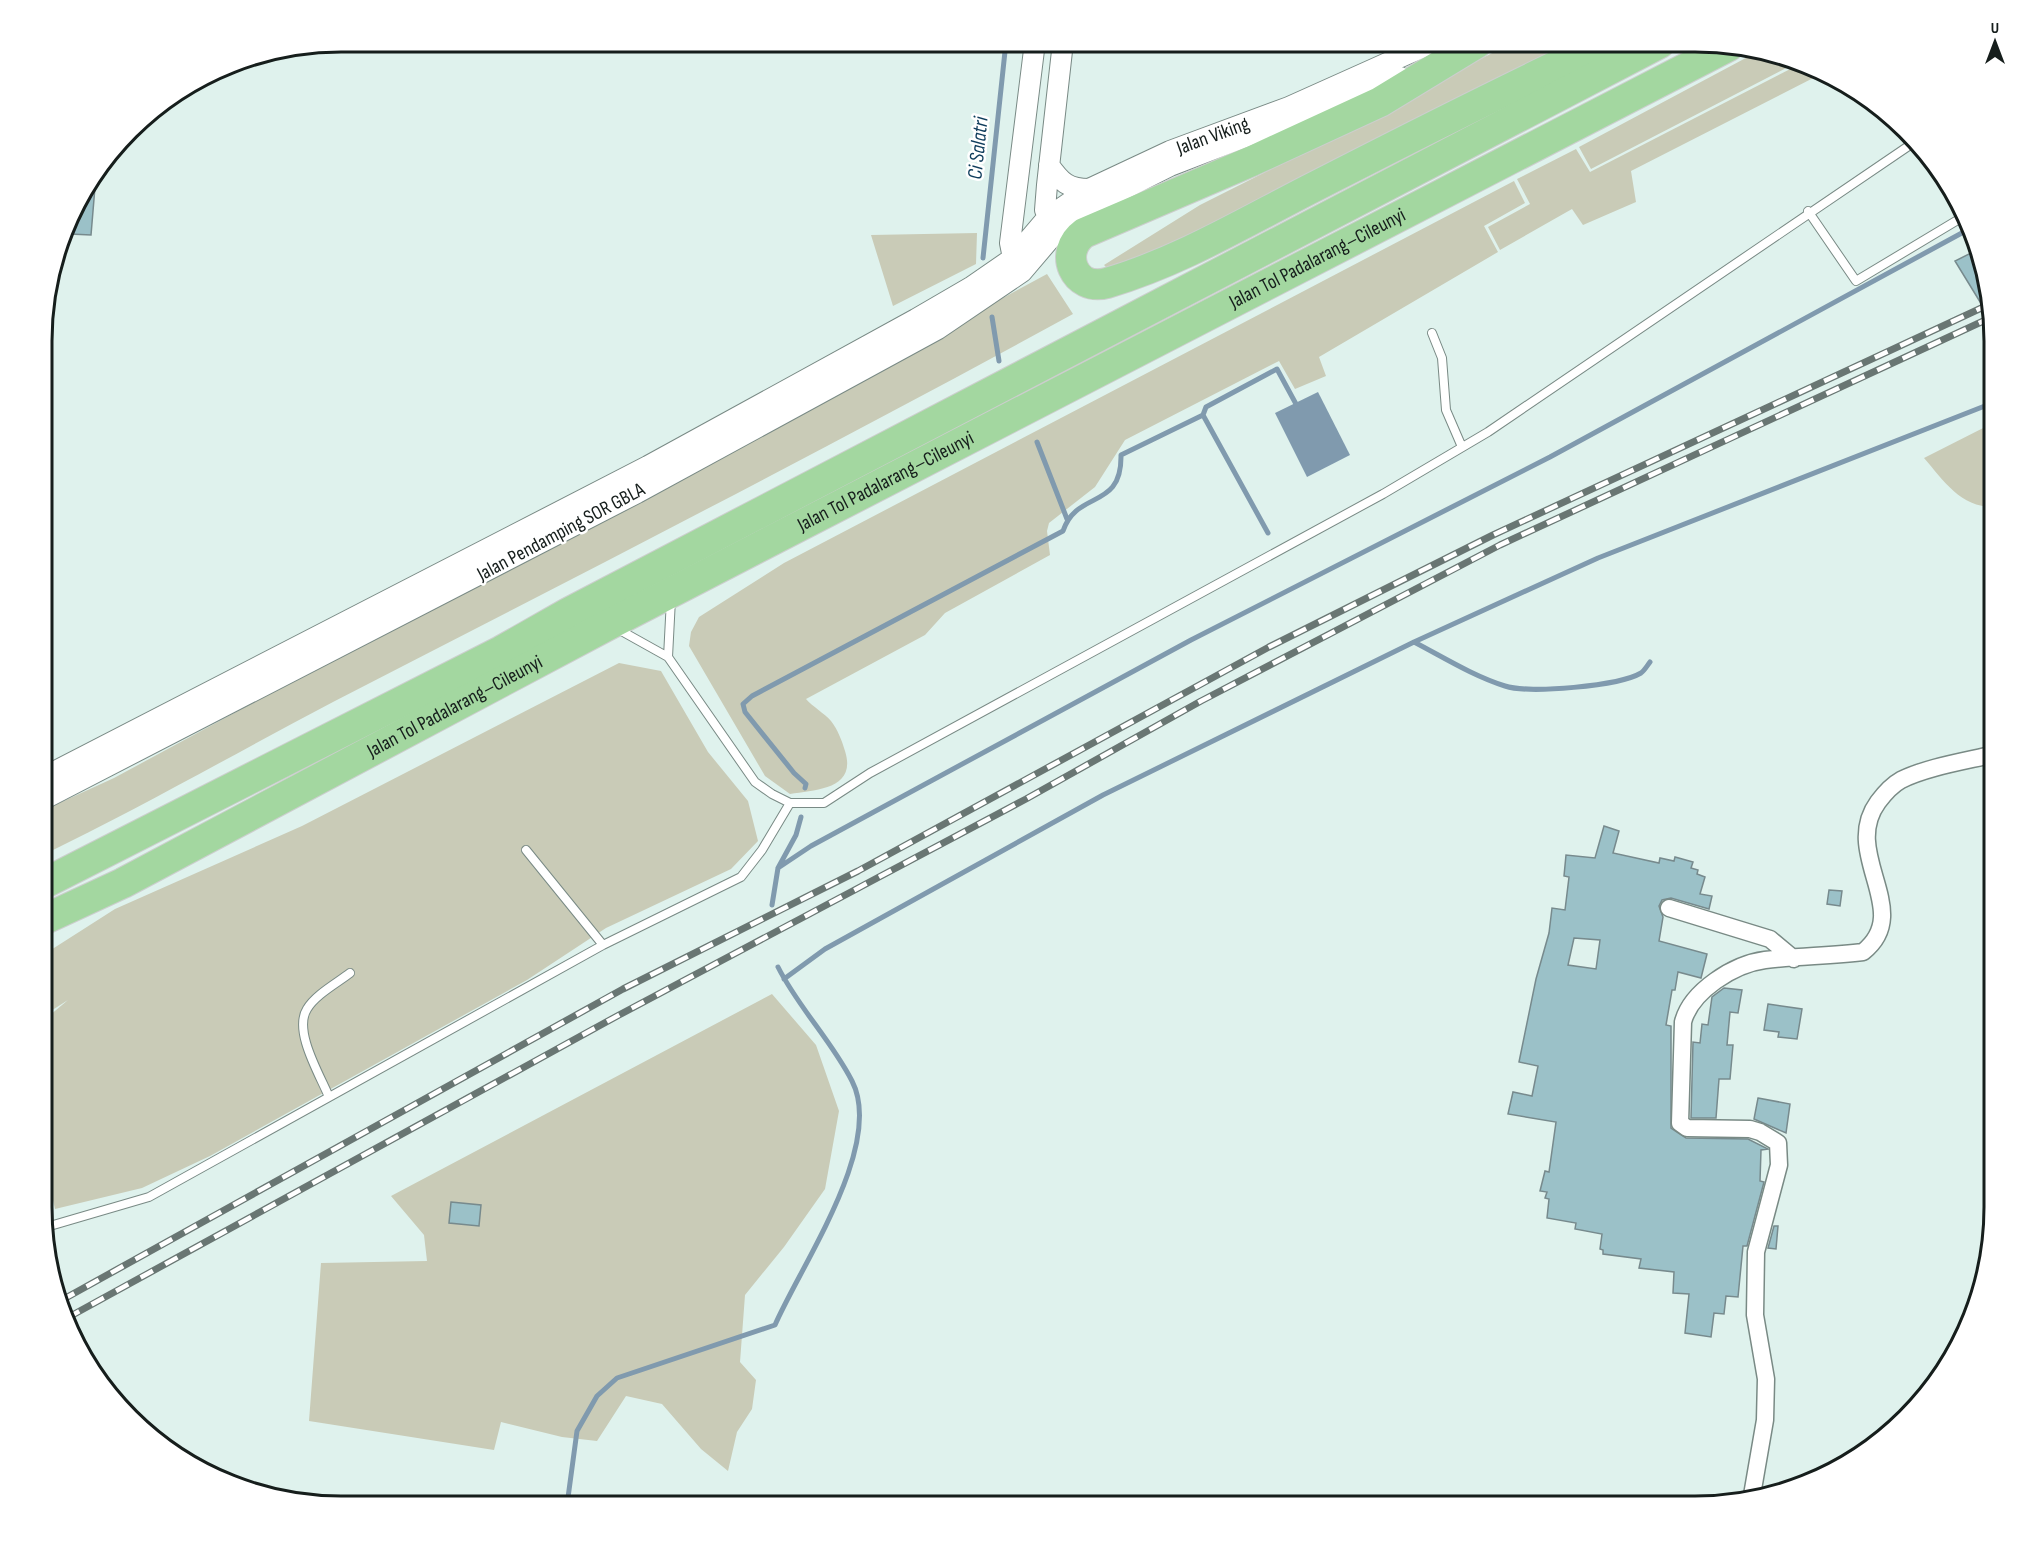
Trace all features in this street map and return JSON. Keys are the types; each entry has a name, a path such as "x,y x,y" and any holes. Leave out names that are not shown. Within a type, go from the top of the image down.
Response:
{"highway":[{"path":"1461,52 1380,102 1252,161 1083,233 1071,249 1072,269 1084,281 1099,285 1169,261 1586,52"},
{"name":"Jalan Tol Padalarang–Cileunyi","path":"52,879 501,651 726,530 1643,52"},
{"name":"Jalan Tol Padalarang–Cileunyi","path":"52,916 133,877 671,592 1716,53"}],"street":[{"path":"1017,265 1010,243 1034,52"},
{"path":"1052,225 1049,165 1062,52"},
{"name":"Jalan Viking","path":"1017,265 1052,225 1089,189 1170,151 1289,107 1412,52"},
{"name":"Jalan Viking","path":"1052,225 1150,175 1403,76 1455,52"},
{"path":"1049,165 1062,183 1074,189 1089,189"},
{"name":"Jalan Pendamping SOR GBLA","path":"52,773 648,466 1017,265"},
{"name":"Jalan Pendamping SOR GBLA","path":"52,795 637,493 938,329 1017,265"},
{"path":"1753,1490 1766,1420 1766,1379 1755,1315 1756,1252 1777,1173 1780,1151 1778,1143 1760,1132 1687,1128 1680,1123 1683,1022 1686,1011 1696,998 1714,982 1747,965 1764,960 1863,952 1878,934 1882,917 1881,900 1864,837 1871,811 1883,794 1901,780 1984,757"},
{"path":"1669,908 1770,939 1794,959"}],"lane":[{"path":"610,624 668,657 755,782 790,803 824,803 870,772 1383,494 1462,447 1737,264 1809,211 1908,145"},
{"path":"1809,211 1856,280 1958,220"},
{"path":"1432,333 1442,358 1446,410 1462,447"},
{"path":"668,657 671,592"},
{"path":"53,1225 149,1197 603,945 741,877 762,850 790,803"},
{"path":"526,850 603,945"},
{"path":"329,1097 303,1034 302,1018 308,1007 350,973"}],"green space":[{"path":"1494,52 1564,52 1145,261 1110,271 1104,265 1200,205"},
{"path":"1747,57 1787,67 1591,169 1579,147"},
{"path":"1791,69 1814,78 1631,171 1636,202 1583,225 1572,209 1500,250 1488,227 1530,204 1517,179 1576,149 1590,172"},
{"path":"1514,181 1525,203 1484,226 1498,252 1319,357 1326,376 1295,389 1279,361 1125,440 1095,487 1049,523 1047,531 1050,555 945,613 925,635 806,699 831,721 840,736 847,764 840,780 822,789 790,794 765,776 689,646 691,632 699,617 784,563"},
{"path":"977,233 976,264 893,306 871,235"},
{"path":"1047,274 1073,314 796,462 52,851 52,806 114,778"},
{"path":"1984,428 1984,506 1972,503 1954,492 1924,458"},
{"path":"619,663 661,671 708,752 748,801 758,841 731,869 606,928 527,980 210,1156 142,1188 55,1209 52,1196 52,1013 68,1000 52,1010 52,949 115,909 302,826"},
{"path":"772,994 816,1045 839,1111 825,1189 784,1247 745,1295 740,1362 756,1380 752,1409 737,1432 728,1471 701,1449 662,1404 626,1396 597,1441 562,1437 501,1422 494,1450 309,1421 321,1263 427,1261 424,1235 391,1196"}],"water":[{"path":"1318,392 1350,455 1307,477 1275,413"}],"building":[{"path":"95,191 91,235 73,234"},
{"path":"1971,253 1982,305 1955,261"},
{"path":"1604,826 1619,831 1613,853 1659,863 1660,858 1674,861 1675,857 1693,862 1691,868 1698,870 1697,874 1705,877 1700,894 1712,896 1709,909 1671,898 1662,900 1659,906 1663,917 1659,941 1707,954 1701,978 1678,972 1675,990 1672,990 1666,1025 1671,1026 1671,1128 1686,1138 1748,1139 1768,1149 1761,1150 1760,1181 1764,1182 1747,1246 1743,1246 1738,1297 1726,1296 1724,1314 1714,1313 1711,1337 1685,1333 1689,1294 1673,1293 1674,1272 1639,1268 1641,1259 1603,1254 1603,1250 1600,1249 1602,1234 1575,1229 1576,1223 1547,1218 1549,1199 1545,1198 1547,1192 1540,1191 1545,1171 1549,1172 1556,1122 1508,1114 1513,1092 1532,1096 1538,1066 1519,1062 1536,979 1549,933 1552,908 1565,910 1569,877 1564,876 1566,855 1595,858","holes":["1574,938 1600,940 1596,969 1568,965"]},
{"path":"1829,890 1842,891 1840,906 1827,904"},
{"path":"1724,988 1742,990 1738,1013 1730,1012 1727,1045 1733,1045 1730,1079 1719,1079 1716,1118 1691,1118 1693,1042 1700,1043 1702,1024 1708,1025 1712,997"},
{"path":"1768,1004 1802,1009 1797,1039 1778,1037 1779,1032 1764,1030"},
{"path":"1758,1098 1790,1104 1786,1133 1754,1119"},
{"path":"451,1202 481,1205 479,1226 449,1223"},
{"path":"1774,1226 1778,1226 1776,1249 1768,1248"}],"waterway":[{"name":"Ci Salatri","path":"983,258 1005,52"},
{"path":"778,868 811,846 1191,640 1550,457 1963,232"},
{"name":"Ci Salatri","path":"992,317 999,361"},
{"path":"1203,415 1206,407 1277,369 1296,404"},
{"path":"784,979 825,949 1103,795 1414,642 1598,558 1984,406"},
{"path":"805,788 806,784 794,773 745,712 743,704 752,696 1063,531 1078,509 1107,493 1114,485 1119,473 1121,455 1203,415 1268,533"},
{"name":"Ci Salatri","path":"1037,442 1067,519"},
{"path":"1414,642 1481,677 1517,688 1553,689 1614,682 1641,673 1650,662"},
{"path":"772,905 778,868 796,835 801,817"},
{"path":"568,1496 577,1431 597,1396 617,1378 775,1325 836,1205 858,1138 859,1107 852,1081 844,1066 795,996 778,967"}],"railway":[{"path":"67,1297 623,989 858,871 1269,647 1493,535 1982,307"},
{"path":"73,1315 619,1015 1026,799 1201,701 1500,545 1984,321"}]}
